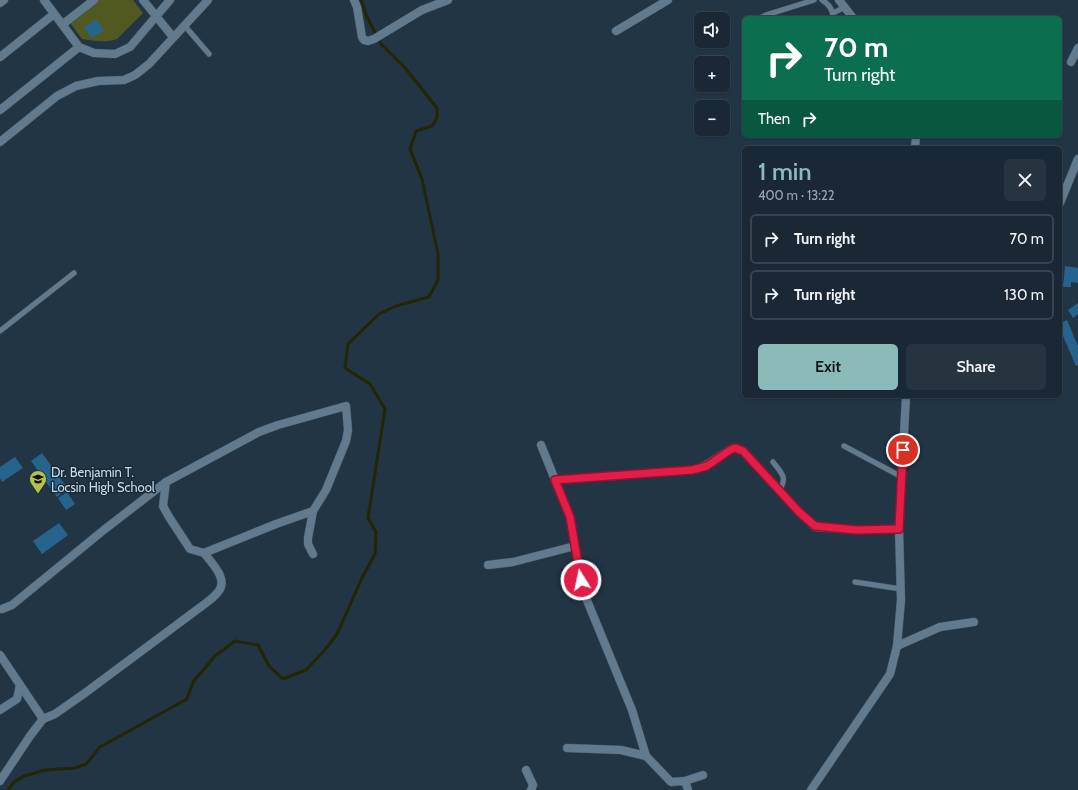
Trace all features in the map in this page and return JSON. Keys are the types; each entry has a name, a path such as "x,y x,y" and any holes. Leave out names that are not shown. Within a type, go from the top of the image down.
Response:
{"street":[{"path":"0,3 4,0"},
{"path":"44,0 79,47 94,53 115,54 130,47 170,0"},
{"path":"63,24 93,0"},
{"path":"143,0 173,37"},
{"path":"0,142 57,96 76,86 98,81 124,80 135,75 149,64 208,0"},
{"path":"354,0 357,7 362,37 364,40 368,41 383,34 422,10 448,0"},
{"path":"616,31 668,0"},
{"path":"839,0 852,16"},
{"path":"0,57 54,14"},
{"path":"0,110 79,47"},
{"path":"1071,62 1078,48"},
{"path":"1062,198 1078,159"},
{"path":"811,790 890,674 897,646 901,589 899,529 906,398"},
{"path":"1,609 12,605 105,529 166,482 259,432 278,424 346,406 348,430 346,441 326,490 313,511 308,544 313,554"},
{"path":"541,445 570,517 581,580 586,598 632,710 646,756 671,782 685,781 703,774"},
{"path":"555,480 692,470 707,466 735,448 743,451 799,512 815,526 856,530 899,529"},
{"path":"166,482 163,506 190,549 204,553 313,511"},
{"path":"488,565 513,562 575,546"},
{"path":"0,781 42,720 55,714 85,693 206,603 219,591 222,584 219,574 204,553"},
{"path":"897,646 940,627 974,622"},
{"path":"0,655 42,720"},
{"path":"0,710 17,699 20,685"},
{"path":"567,748 621,750 646,756"},
{"path":"526,770 533,785 531,790"},
{"path":"685,781 688,790"}],"lane":[{"path":"764,16 814,0"},
{"path":"822,0 828,4 833,15 845,7"},
{"path":"184,25 209,54"},
{"path":"0,331 74,273"},
{"path":"844,446 902,477"},
{"path":"773,462 784,476 784,481 779,491"},
{"path":"855,582 901,589"}],"green space":[{"path":"95,0 133,0 143,13 117,39 95,41 82,39 68,20"}],"building":[{"path":"96,19 104,30 92,38 84,28"},
{"path":"1065,266 1078,268 1078,283 1071,282 1071,287 1063,287"},
{"path":"1078,303 1078,314 1073,318 1068,310"},
{"path":"1067,320 1078,346 1078,365 1076,366 1062,334 1062,322"},
{"path":"42,453 68,489 57,497 31,461"},
{"path":"15,457 23,468 2,482 0,478 0,467"},
{"path":"67,492 75,504 66,510 58,498"},
{"path":"59,523 68,535 42,554 33,541"}],"waterway":[{"path":"8,790 14,782 24,776 45,770 75,768 86,764 100,747 187,699 193,682 215,656 235,641 258,645 269,666 283,679 306,670 324,651 337,634 362,578 375,554 376,532 368,518 385,409 370,384 345,368 348,344 379,314 396,306 429,297 438,280 438,254 422,179 410,149 416,131 432,126 437,118 437,108 406,69 381,44 367,17 361,0"}],"place":[{"name":"Dr. Benjamin T. Locsin High School","path":"38,494"}],"route":[{"path":"581,580 570,517 555,480 701,469 735,448 743,451 799,512 815,526 856,530 899,529 903,450"}]}
